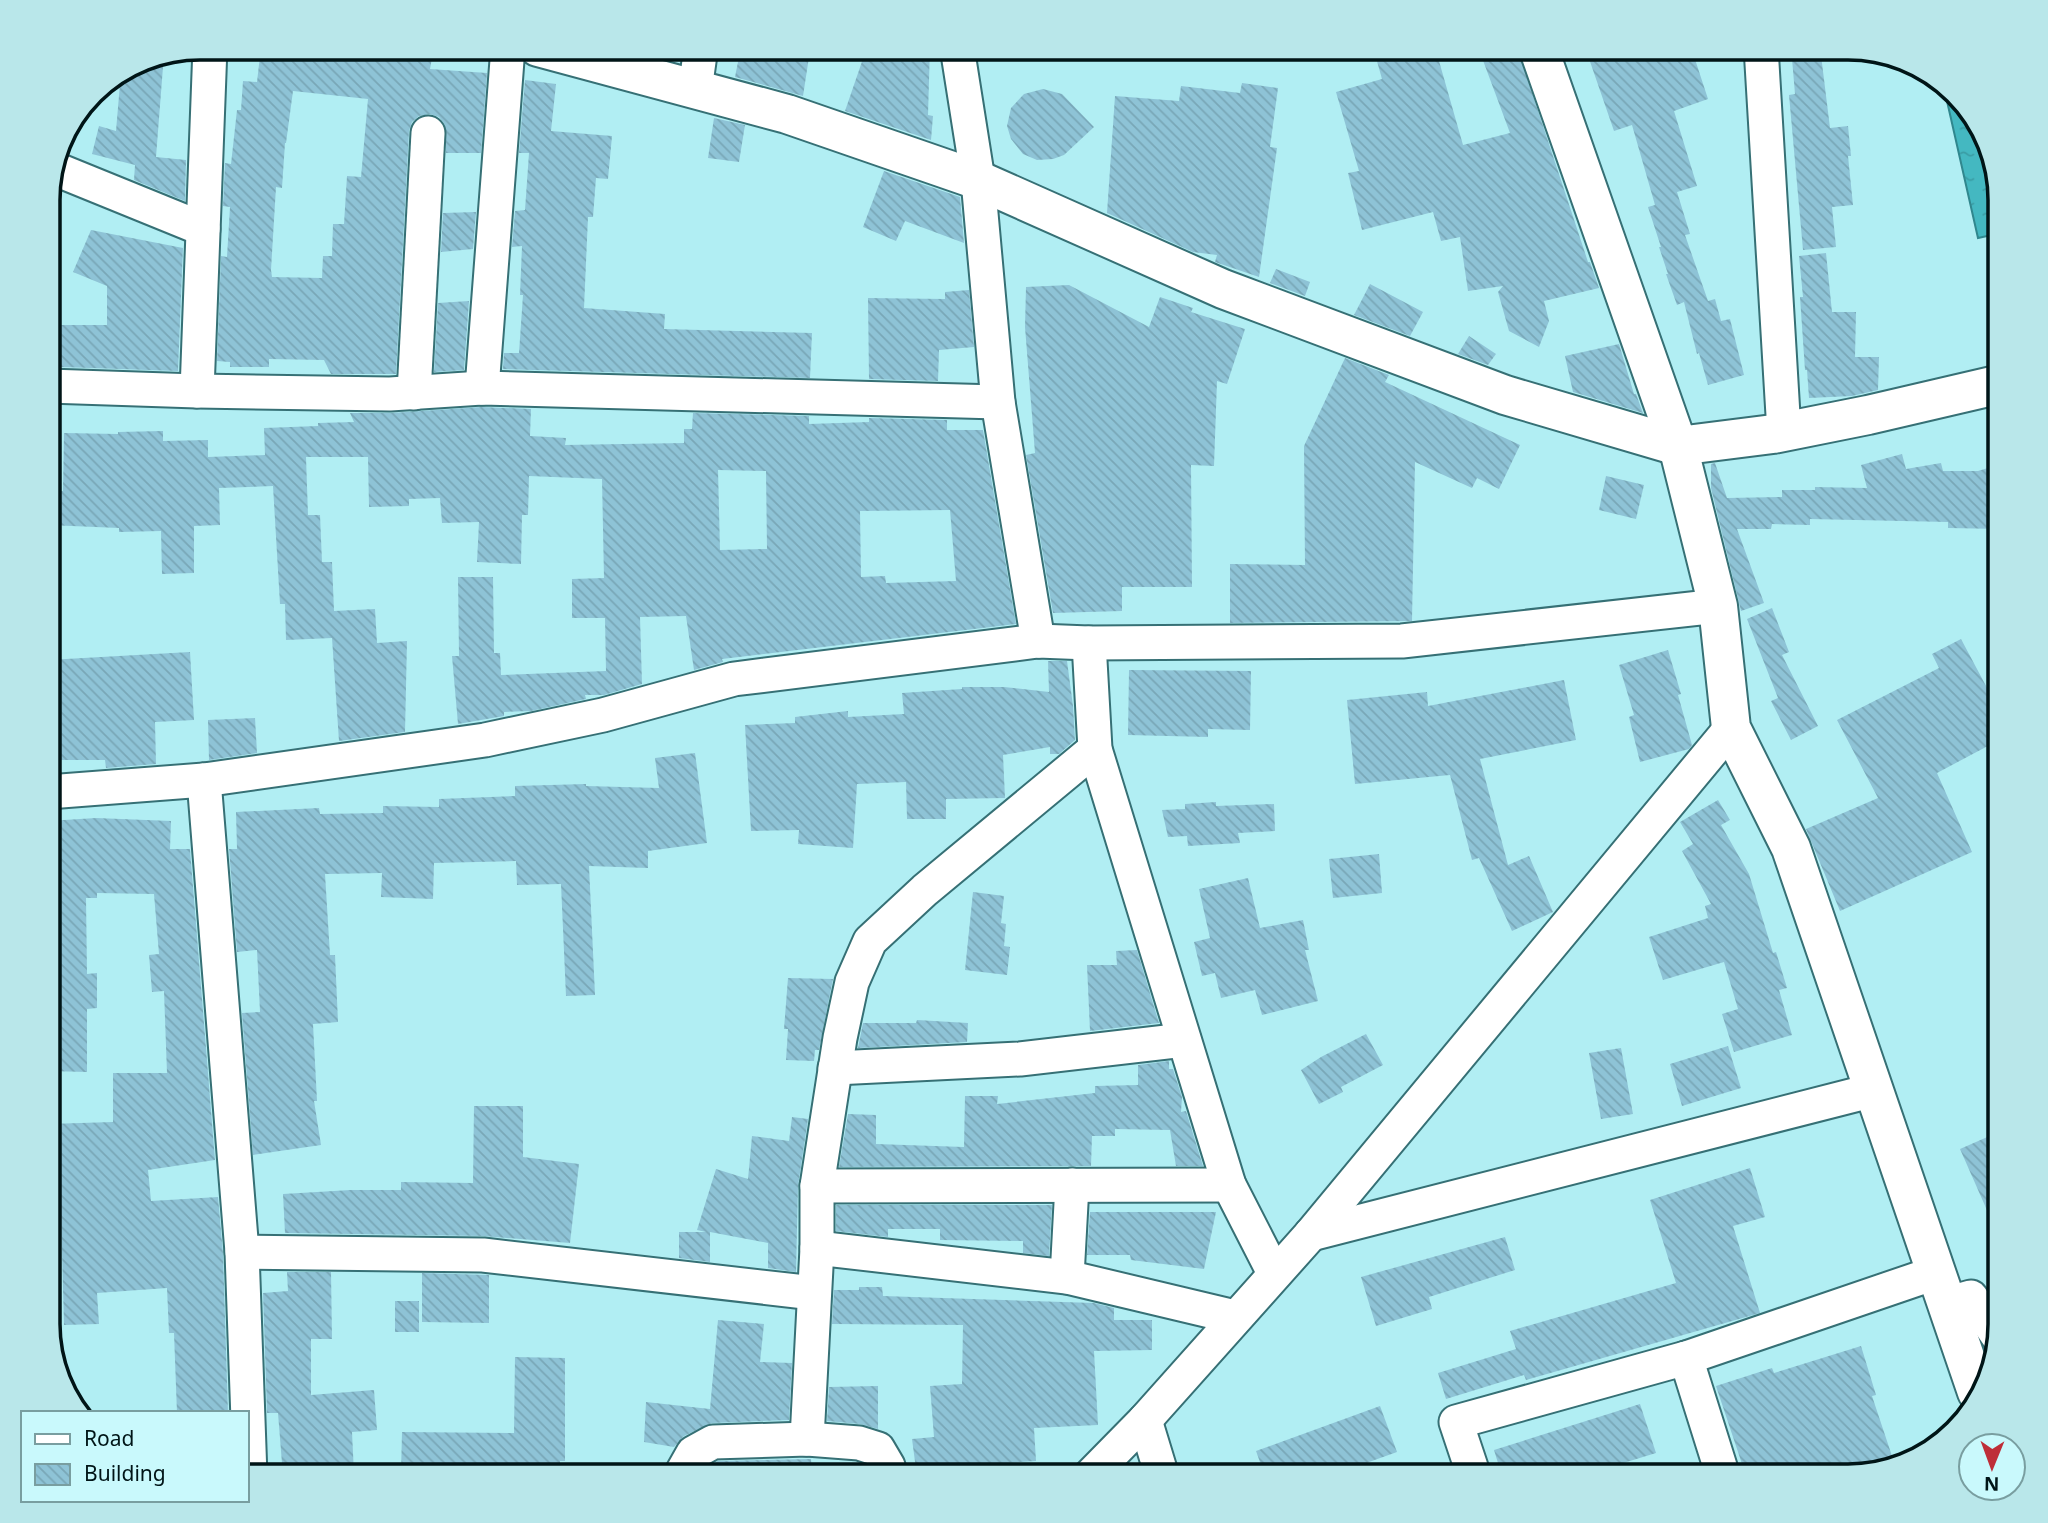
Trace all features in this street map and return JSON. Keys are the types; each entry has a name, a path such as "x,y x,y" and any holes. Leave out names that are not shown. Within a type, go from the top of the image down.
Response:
{"street":[{"path":"197,391 209,60"},
{"path":"482,388 507,60"},
{"path":"585,60 787,114 978,180 1223,289 1505,396 1678,446 1784,432 1988,387"},
{"path":"695,90 699,60"},
{"path":"959,60 978,180 998,402 1038,641"},
{"path":"1543,60 1678,446 1718,606 1731,728 1791,848 1974,1384"},
{"path":"1762,60 1784,432"},
{"path":"414,393 428,133"},
{"path":"63,172 203,229"},
{"path":"60,386 414,393 482,388 998,402"},
{"path":"60,791 204,780 485,740 603,715 734,679 1038,641 1089,643 1402,640 1718,606"},
{"path":"1089,643 1095,748 1229,1185 1274,1273"},
{"path":"1102,1464 1145,1420 1311,1234 1731,728"},
{"path":"807,1439 817,1248 817,1186 835,1068 852,982 870,941 925,890 1095,748"},
{"path":"204,780 242,1252 248,1411"},
{"path":"835,1068 1020,1059 1184,1040"},
{"path":"1311,1234 1874,1090"},
{"path":"1067,1277 1072,1185"},
{"path":"817,1186 1229,1185"},
{"path":"817,1248 1067,1277 1235,1317"},
{"path":"242,1252 483,1255 814,1293"},
{"path":"1470,1464 1456,1422 1686,1358 1940,1289 1971,1297 1988,1322"},
{"path":"1686,1358 1719,1464"},
{"path":"248,1420 250,1464"},
{"path":"1145,1420 1158,1464"},
{"path":"687,1464 693,1453 713,1442 807,1439 859,1443 878,1449 887,1464"}],"water":[{"path":"1947,101 1965,122 1974,138 1986,173 1988,236 1978,238"}],"building":[{"path":"260,60 432,60 430,69 487,73 481,153 446,153 445,125 439,117 430,114 419,116 412,122 409,131 396,374 331,374 324,360 269,359 269,367 230,367 230,362 217,361 221,256 227,257 230,207 223,206 225,163 231,164 237,110 241,110 243,81 257,82","holes":["293,91 368,99 361,177 347,176 344,224 333,224 332,256 323,256 322,278 272,277 276,187 282,188"]},
{"path":"738,60 809,60 803,96 735,77"},
{"path":"863,60 930,60 928,115 933,116 931,140 845,111"},
{"path":"1377,60 1439,60 1463,145 1510,133 1483,60 1521,60 1599,288 1544,301 1549,321 1539,347 1509,331 1498,292 1503,286 1468,291 1460,237 1441,241 1433,212 1362,230 1348,173 1359,171 1336,92 1382,79"},
{"path":"1589,60 1695,60 1708,99 1674,111 1697,186 1677,192 1690,234 1685,235 1708,301 1715,299 1721,321 1730,319 1744,375 1708,385 1684,302 1677,305 1666,274 1661,247 1648,207 1655,205 1632,125 1614,131"},
{"path":"1792,60 1822,60 1830,128 1848,126 1851,156 1848,156 1853,205 1832,207 1836,247 1803,250 1789,95 1795,94"},
{"path":"163,64 156,157 186,160 185,201 134,180 135,165 92,154 99,126 116,131 120,85"},
{"path":"525,80 556,84 551,131 612,136 608,179 596,178 593,217 588,217 584,308 665,314 664,329 812,333 810,378 503,369 504,353 519,353 523,295 520,295 522,246 512,247 515,211 525,210 529,153 519,153"},
{"path":"1242,83 1278,88 1270,147 1277,148 1259,277 1215,262 1217,255 1193,252 1107,213 1115,96 1179,101 1181,86 1240,93"},
{"path":"1043,89 1062,94 1094,127 1064,155 1037,160 1023,154 1011,139 1007,126 1011,108 1024,94"},
{"path":"714,118 745,125 739,162 708,158"},
{"path":"884,171 960,197 964,243 905,221 896,241 863,227"},
{"path":"476,212 473,249 441,252 443,213"},
{"path":"91,230 183,248 178,371 61,367 60,325 107,325 107,286 73,272"},
{"path":"1826,253 1832,312 1856,312 1855,357 1879,357 1878,390 1852,396 1809,398 1799,256"},
{"path":"1276,269 1310,282 1305,296 1270,283"},
{"path":"1370,284 1423,312 1410,336 1354,315"},
{"path":"1069,285 1149,327 1160,297 1193,308 1191,312 1245,329 1227,384 1217,381 1214,466 1191,465 1192,587 1122,587 1122,611 1053,613 1026,455 1035,453 1025,327 1026,287"},
{"path":"969,290 974,347 939,350 938,381 869,379 868,298 945,299 945,292"},
{"path":"469,301 464,370 434,372 438,303"},
{"path":"1469,336 1496,354 1488,365 1458,354"},
{"path":"1619,344 1634,394 1643,413 1573,392 1565,356"},
{"path":"1345,358 1389,375 1385,382 1520,445 1499,489 1477,478 1472,488 1415,462 1412,621 1230,623 1230,564 1305,565 1304,446"},
{"path":"482,407 531,409 530,436 566,438 565,445 684,443 684,429 692,429 693,413 809,416 809,424 869,422 869,418 947,420 947,430 983,430 1016,624 722,659 723,662 694,670 686,616 640,617 642,684 604,695 585,695 586,699 531,711 504,712 504,716 458,724 452,656 459,656 458,577 493,577 494,653 500,653 501,675 606,671 605,618 572,618 572,579 604,578 602,479 529,476 528,515 522,515 521,564 477,562 479,522 442,523 440,498 409,499 409,506 369,507 368,457 306,457 308,515 320,515 322,562 332,562 334,611 375,609 377,643 407,641 405,732 339,741 332,638 286,640 285,604 280,604 273,486 219,488 220,525 194,526 194,573 162,574 161,531 119,532 119,528 60,526 60,491 63,491 64,433 163,431 163,441 208,440 208,457 265,455 264,428 354,422 350,413","holes":["718,470 766,471 767,549 720,550","950,510 956,581 886,583 885,576 861,577 860,511"]},
{"path":"1902,454 1906,469 1941,463 1943,471 1978,471 1988,468 1988,529 1948,528 1948,522 1810,519 1810,525 1772,524 1771,529 1737,529 1764,603 1741,611 1711,488 1711,464 1715,463 1727,498 1782,497 1782,490 1815,490 1815,487 1867,488 1861,465"},
{"path":"1606,476 1644,485 1636,519 1599,510"},
{"path":"1772,608 1789,652 1782,655 1818,726 1791,740 1771,701 1778,698 1747,619"},
{"path":"1961,639 1988,690 1988,746 1937,773 1972,852 1840,911 1806,829 1878,798 1837,720 1939,668 1932,654"},
{"path":"1668,650 1692,745 1689,749 1640,762 1629,717 1634,715 1619,665"},
{"path":"190,652 194,720 155,722 156,764 106,768 105,760 60,760 60,659"},
{"path":"1048,661 1067,661 1075,740 1059,754 1050,754 1050,747 1003,755 1005,798 946,799 946,819 907,819 906,782 857,784 853,848 798,844 799,830 751,831 745,725 795,723 795,717 848,711 848,717 904,714 902,693 962,687 1004,687 1049,692"},
{"path":"1129,670 1251,671 1250,730 1208,729 1208,737 1128,735"},
{"path":"1564,680 1576,740 1480,759 1508,865 1529,856 1553,912 1512,931 1479,858 1472,860 1450,775 1355,784 1347,700 1427,692 1428,706"},
{"path":"255,718 257,753 209,760 208,720"},
{"path":"695,753 707,843 648,851 648,868 589,866 595,995 566,996 561,884 517,885 516,861 434,863 433,899 381,897 382,873 325,874 330,955 335,955 338,1022 313,1024 317,1101 314,1101 321,1145 253,1155 242,1013 260,1012 257,950 237,952 229,849 237,849 236,812 319,808 320,814 383,813 383,806 439,807 439,799 515,796 515,786 586,784 659,788 655,758"},
{"path":"1718,800 1730,820 1721,825 1749,874 1773,953 1776,952 1787,988 1779,990 1792,1035 1734,1052 1722,1014 1738,1009 1724,962 1663,980 1649,937 1708,918 1705,906 1711,904 1682,851 1693,844 1680,822"},
{"path":"1216,802 1216,806 1274,804 1275,831 1238,833 1240,843 1188,846 1187,836 1168,837 1162,810 1185,809 1185,804"},
{"path":"96,818 171,821 170,849 190,849 215,1160 148,1170 151,1201 218,1197 223,1253 228,1411 177,1411 174,1333 169,1333 167,1288 97,1293 99,1324 64,1325 60,1124 113,1122 113,1073 167,1073 164,991 152,992 149,955 159,954 154,894 97,893 97,898 86,898 87,974 97,973 97,1008 87,1009 87,1072 60,1071 60,820"},
{"path":"1379,854 1382,893 1333,898 1329,859"},
{"path":"1248,878 1260,928 1303,920 1309,950 1305,950 1318,1001 1262,1015 1255,990 1221,998 1215,973 1202,976 1194,942 1210,938 1199,889"},
{"path":"973,892 1004,896 1001,923 1006,924 1004,946 1010,947 1007,975 965,970"},
{"path":"1137,950 1159,1023 1090,1031 1087,965 1117,965 1116,951"},
{"path":"788,978 833,979 819,1050 815,1050 814,1061 786,1060 788,1029 784,1029"},
{"path":"917,1020 968,1023 967,1042 858,1048 863,1023 916,1023"},
{"path":"1366,1034 1383,1065 1341,1087 1343,1092 1319,1104 1301,1070"},
{"path":"1728,1046 1741,1088 1682,1106 1670,1064"},
{"path":"1621,1048 1633,1114 1601,1119 1589,1053"},
{"path":"1169,1061 1169,1069 1173,1069 1182,1097 1181,1112 1186,1111 1203,1166 1176,1166 1170,1130 1115,1129 1115,1136 1092,1136 1091,1166 839,1167 848,1114 876,1115 876,1144 964,1147 965,1096 998,1096 997,1104 1095,1093 1095,1086 1138,1085 1138,1065"},
{"path":"474,1106 523,1106 523,1157 579,1164 570,1243 483,1236 285,1233 283,1194 401,1190 401,1182 473,1183"},
{"path":"792,1117 808,1119 798,1186 796,1272 768,1268 768,1243 710,1232 710,1262 679,1258 679,1232 706,1232 697,1230 716,1169 748,1179 752,1136 789,1141"},
{"path":"1988,1137 1988,1213 1960,1149"},
{"path":"1750,1168 1765,1217 1733,1226 1760,1313 1526,1380 1524,1375 1446,1399 1438,1373 1516,1349 1510,1331 1676,1283 1650,1200"},
{"path":"836,1205 1052,1205 1049,1256 1023,1253 1023,1241 940,1240 940,1229 888,1229 888,1237 836,1231"},
{"path":"1090,1212 1216,1212 1204,1269 1131,1260 1130,1255 1087,1255"},
{"path":"1505,1237 1515,1270 1429,1297 1432,1309 1376,1326 1361,1277"},
{"path":"287,1272 331,1272 332,1339 311,1339 311,1395 374,1390 377,1430 352,1432 354,1464 282,1464 278,1413 267,1413 263,1293 288,1291"},
{"path":"422,1273 489,1275 489,1323 422,1322"},
{"path":"859,1287 882,1287 883,1296 1094,1303 1114,1308 1114,1320 1152,1320 1152,1350 1094,1351 1098,1425 1034,1428 1036,1461 915,1464 912,1439 934,1437 930,1386 962,1384 963,1325 832,1324 834,1290 859,1290"},
{"path":"395,1301 419,1301 419,1332 395,1332"},
{"path":"718,1320 764,1324 760,1362 792,1363 789,1420 712,1423 684,1436 674,1447 644,1442 646,1402 710,1409"},
{"path":"1861,1346 1876,1395 1872,1396 1892,1456 1848,1464 1742,1464 1716,1386 1772,1368 1774,1373"},
{"path":"515,1357 565,1358 565,1461 560,1461 560,1464 401,1464 402,1432 514,1433"},
{"path":"878,1386 878,1429 860,1424 827,1421 829,1387"},
{"path":"1640,1404 1656,1453 1620,1464 1498,1464 1494,1450"},
{"path":"1380,1406 1397,1452 1364,1464 1261,1464 1256,1451"},
{"path":"811,1459 811,1464 712,1464 718,1461"}]}
